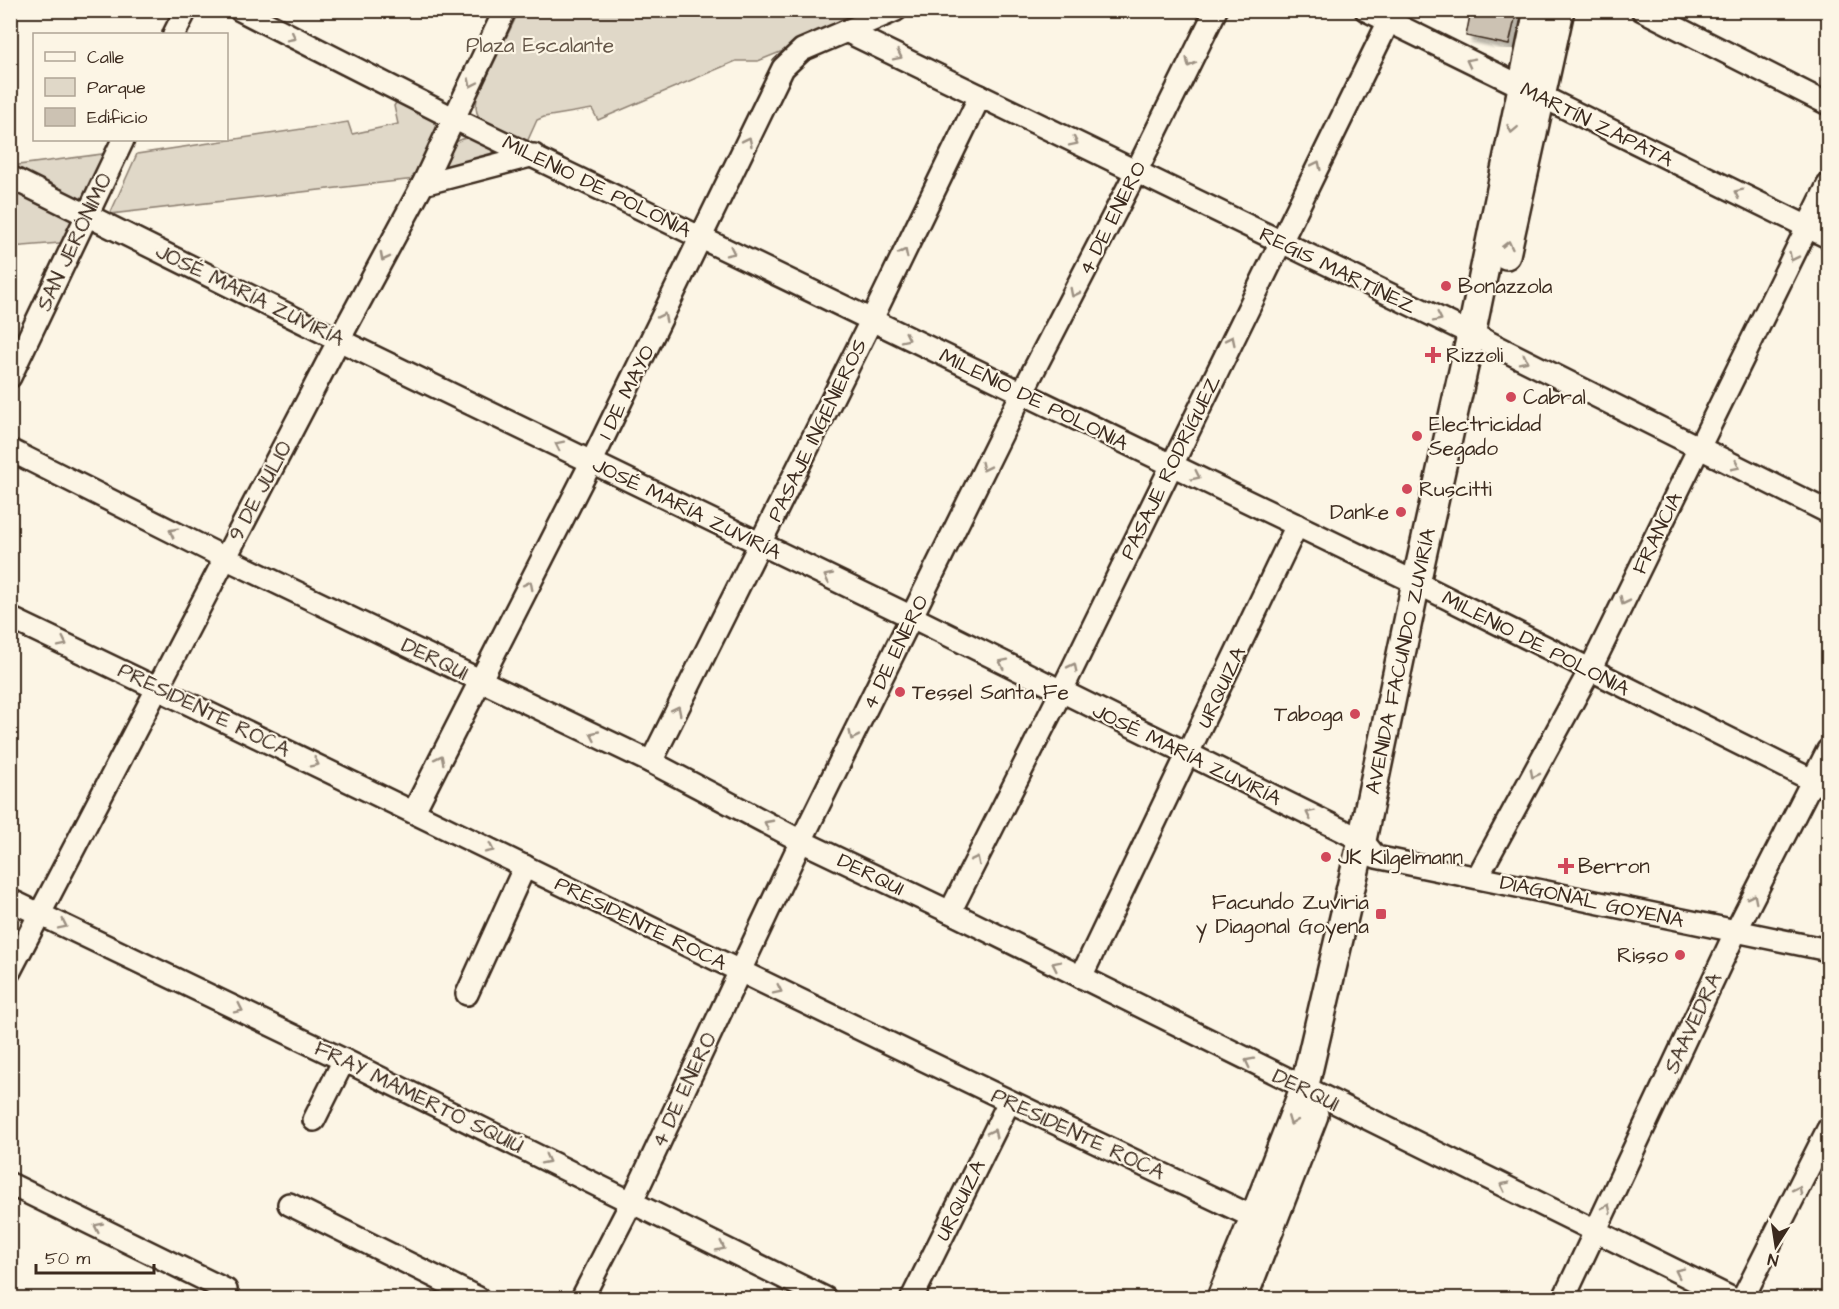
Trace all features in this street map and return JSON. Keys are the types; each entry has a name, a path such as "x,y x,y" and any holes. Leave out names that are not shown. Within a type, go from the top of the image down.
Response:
{"main road":[{"name":"AVENIDA FACUNDO ZUVIRÍA","path":"1243,1299 1263,1222 1312,1093 1369,848 1531,92 1538,10"},
{"name":"AVENIDA FACUNDO ZUVIRÍA","path":"1531,92 1560,10"},
{"name":"AVENIDA FACUNDO ZUVIRÍA","path":"1221,1299 1263,1222"}],"street":[{"path":"174,33 186,10"},
{"name":"MILENIO DE POLONIA","path":"240,10 455,118 1297,525 1821,784"},
{"name":"9 DE JULIO","path":"10,971 339,340 423,184 505,10"},
{"name":"1 DE MAYO","path":"414,811 592,461 787,62 802,50 896,10"},
{"name":"4 DE ENERO","path":"582,1299 631,1203 801,841 1022,393 1136,172 1216,10"},
{"name":"MARTÍN ZAPATA","path":"1366,10 1828,237"},
{"path":"1642,10 1828,104"},
{"name":"PASAJE RODRÍGUEZ","path":"950,912 1061,692 1389,21"},
{"name":"REGIS MARTÍNEZ","path":"846,31 1479,338 1828,512"},
{"name":"PASAJE INGENIEROS","path":"651,762 761,544 980,96"},
{"name":"SAN JERÓNIMO","path":"10,377 123,141"},
{"path":"423,184 534,155"},
{"name":"JOSÉ MARÍA ZUVIRÍA","path":"10,177 339,340 912,617 1369,848"},
{"name":"FRANCIA","path":"1478,876 1590,670 1828,185"},
{"name":"DERQUI","path":"10,450 225,558 651,762 801,841 950,912 1731,1299"},
{"name":"URQUIZA","path":"1081,977 1297,525"},
{"name":"PRESIDENTE ROCA","path":"10,618 1263,1222"},
{"name":"SAAVEDRA","path":"1564,1299 1736,932 1821,784 1828,750"},
{"name":"DIAGONAL GOYENA","path":"1369,848 1478,876 1828,950"},
{"path":"466,994 525,866"},
{"name":"FRAY MAMERTO SQUIÚ","path":"10,900 344,1060 825,1299"},
{"path":"314,1120 344,1060"},
{"name":"URQUIZA","path":"912,1299 1009,1101"},
{"path":"1743,1299 1828,1129"},
{"path":"10,1184 224,1294"},
{"path":"289,1204 478,1299"}],"green space":[{"name":"Plaza Escalante","path":"519,11 882,11 758,61 736,61 598,120 592,109 544,117 537,120 527,142 482,121 476,108 477,98"},
{"path":"397,101 432,119 438,129 415,179 110,214 137,154 348,122 352,134 398,124 394,106"},
{"path":"466,138 474,139 508,154 438,173 452,146"},
{"path":"110,153 86,204 11,166"},
{"path":"10,187 82,221 72,242 11,247"}],"building":[{"path":"1471,10 1517,10 1509,45 1466,36"}],"place":[{"name":"Bonazzola","path":"1446,286"},
{"name":"Rizzoli","path":"1433,355"},
{"name":"Cabral","path":"1511,397"},
{"name":"Electricidad Segado","path":"1417,436"},
{"name":"Ruscitti","path":"1407,489"},
{"name":"Danke","path":"1401,512"},
{"name":"Tessel Santa Fe","path":"900,692"},
{"name":"Taboga","path":"1355,714"},
{"name":"JK Kilgelmann","path":"1326,857"},
{"name":"Berron","path":"1566,866"},
{"name":"Facundo Zuviria y Diagonal Goyena","path":"1381,914"},
{"name":"Risso","path":"1680,955"}]}
